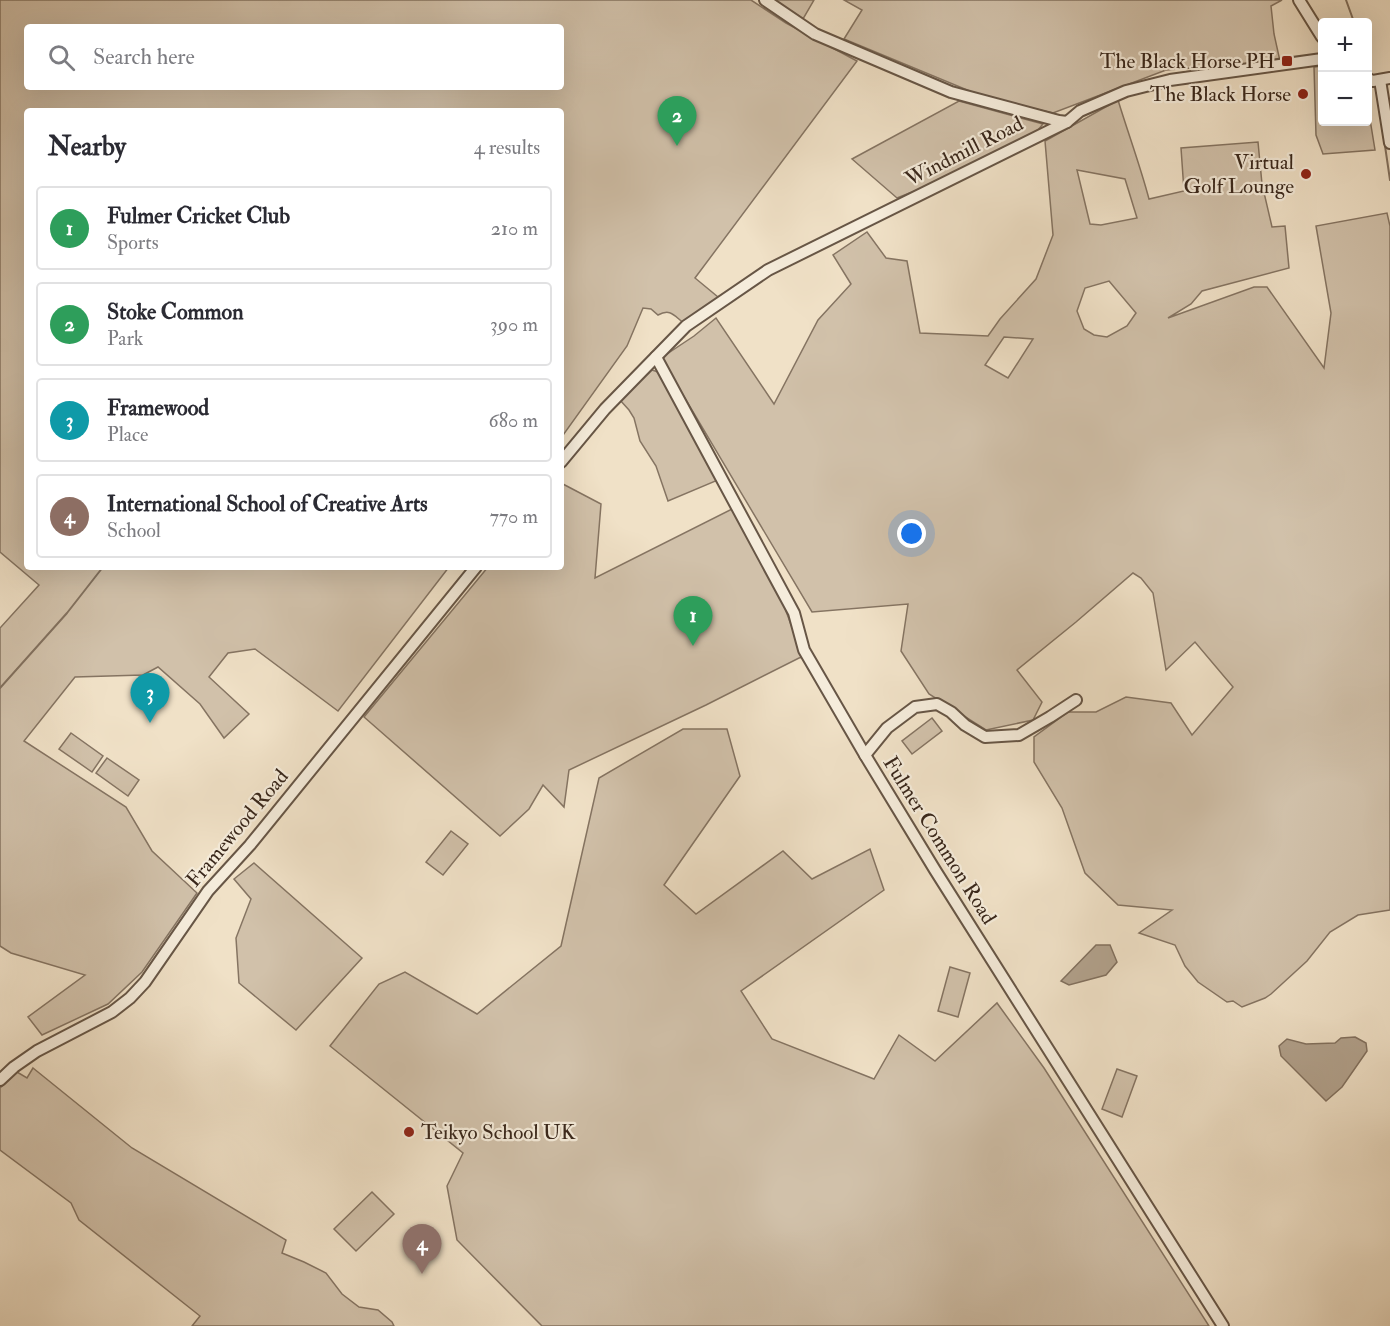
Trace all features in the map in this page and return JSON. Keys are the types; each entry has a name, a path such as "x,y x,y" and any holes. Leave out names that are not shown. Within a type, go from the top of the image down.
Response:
{"street":[{"path":"765,0 815,33 951,92 1067,122"},
{"path":"1299,0 1318,29"},
{"name":"Windmill Road","path":"656,357 686,327 768,270 1067,122 1080,111 1117,95 1170,80 1318,60"},
{"path":"1385,79 1390,143"},
{"path":"564,458 605,409 656,357"},
{"name":"Fulmer Common Road","path":"656,357 794,613 804,650 865,755 1223,1326"},
{"name":"Framewood Road","path":"0,1080 37,1051 112,1012 145,982 208,891 250,845 474,570"},
{"path":"865,755 886,728 915,707 937,704 985,737 1019,735 1076,700"}],"shaded area":[{"path":"0,0 751,0 786,23 857,61 695,278 718,297 685,324 669,313 658,315 651,309 643,308 627,346 564,434 564,108 24,108 24,570 447,570 338,711 255,649 228,653 209,677 249,714 224,738 200,704 158,667 143,675 75,677 24,741 126,807 152,851 197,893 142,972 108,1004 42,1035 28,1017 85,975 11,953 0,946 0,628 39,585 0,552"},
{"path":"774,0 814,0 803,19"},
{"path":"844,0 1282,0 1271,6 1280,61 1166,70 1053,113 984,97 844,39 862,10"},
{"path":"1318,66 1318,126 1371,126 1375,150 1323,154 1316,135 1314,67"},
{"path":"1118,100 1149,199 1184,191 1181,148 1258,142 1262,184 1272,227 1285,226 1289,268 1202,291 1191,304 1168,318 1254,287 1267,287 1324,368 1331,313 1316,226 1387,213 1390,226 1390,910 1358,915 1330,932 1307,961 1271,994 1242,1007 1233,1001 1227,1002 1198,982 1185,966 1175,945 1139,933 1172,910 1118,905 1085,873 1062,808 1034,762 1034,737 1068,712 1096,712 1126,697 1171,703 1192,735 1233,687 1195,642 1166,670 1153,593 1141,578 1133,573 1017,670 1042,702 1033,720 986,730 929,694 901,651 908,604 812,612 661,358 716,318 774,404 818,320 851,284 833,255 867,232 886,258 907,261 920,333 988,336 1036,279 1053,235 1045,141","holes":["1077,170 1125,179 1137,218 1101,225 1090,224","1109,281 1136,313 1127,326 1107,337 1094,335 1084,329 1077,311 1085,288","1004,337 1033,339 1008,378 985,365"]},
{"path":"959,101 1043,124 1038,130 968,170 897,198 852,159"},
{"path":"652,370 661,373 718,480 668,501 656,466 640,441 634,418 620,400"},
{"path":"564,485 601,504 595,578 734,508 783,603 803,657 569,770 564,807 543,785 529,809 500,836 364,717 486,570 564,570"},
{"path":"932,718 942,731 912,754 902,741"},
{"path":"683,729 727,729 740,776 664,885 696,914 783,851 812,879 870,849 884,890 741,991 772,1039 874,1079 899,1035 935,1061 997,1003 1044,1068 1209,1326 542,1326 457,1240 447,1186 463,1153 330,1046 379,984 405,972 477,1014 561,946 599,778"},
{"path":"71,733 103,756 92,772 59,749"},
{"path":"107,758 139,780 128,796 96,773"},
{"path":"451,831 468,844 443,875 426,862"},
{"path":"254,863 362,958 296,1030 239,983 236,938 251,899 234,879"},
{"path":"1096,945 1110,945 1117,962 1106,975 1069,985 1061,981"},
{"path":"950,967 970,973 958,1017 938,1011"},
{"path":"1355,1037 1366,1043 1367,1051 1342,1087 1326,1101 1281,1056 1279,1046 1287,1039 1306,1044 1335,1043 1341,1038"},
{"path":"33,1068 132,1148 286,1240 282,1253 326,1273 342,1294 359,1307 378,1310 394,1326 192,1326 200,1316 79,1220 71,1203 0,1150 0,1088 17,1072 27,1078"},
{"path":"1117,1069 1137,1076 1122,1117 1102,1109"},
{"path":"372,1192 394,1214 356,1251 334,1229"}],"waterway":[{"path":"1346,0 1353,18"},
{"path":"1378,98 1390,180"},
{"path":"0,688 67,613 101,570"}],"place":[{"name":"The Black Horse PH","path":"1287,61"},
{"name":"The Black Horse","path":"1303,94"},
{"name":"Stoke Common","path":"677,146"},
{"name":"Virtual Golf Lounge","path":"1306,174"},
{"name":"Fulmer Cricket Club","path":"693,646"},
{"name":"Framewood","path":"150,723"},
{"name":"Teikyo School UK","path":"409,1132"},
{"name":"International School of Creative Arts","path":"422,1274"}]}
